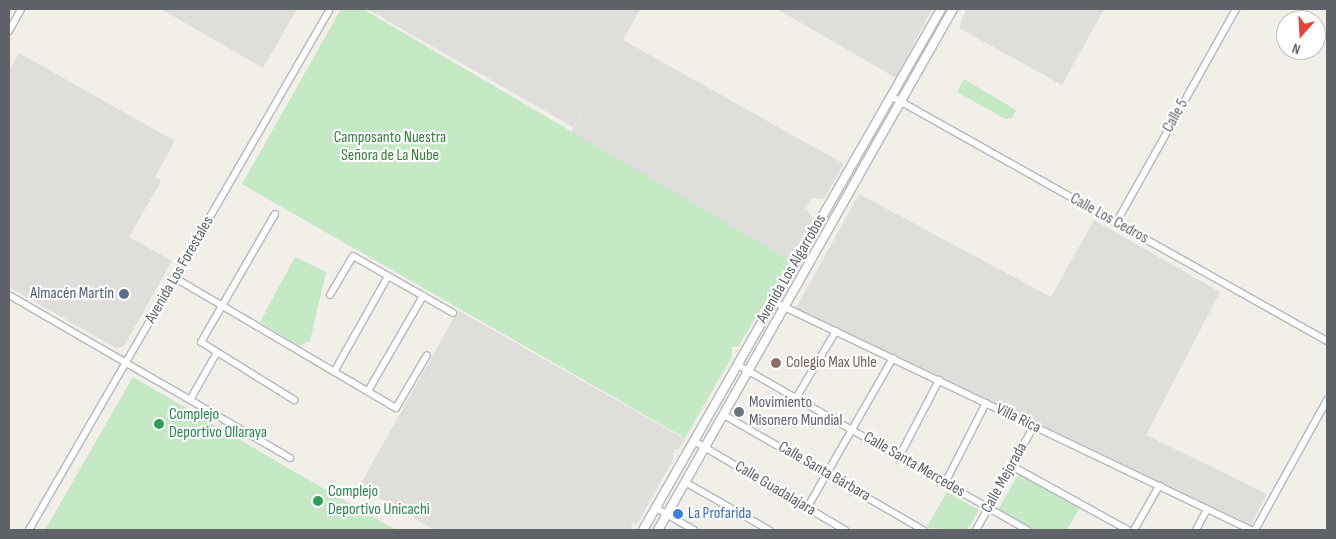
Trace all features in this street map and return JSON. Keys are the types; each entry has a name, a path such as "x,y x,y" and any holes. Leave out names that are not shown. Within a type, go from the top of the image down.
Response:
{"street":[{"path":"9,31 21,9"},
{"name":"Avenida Los Forestales","path":"29,530 330,9"},
{"name":"Avenida Los Algarrobos","path":"643,530 941,9"},
{"name":"Avenida Los Algarrobos","path":"658,530 953,9"},
{"name":"Calle 5","path":"1116,222 1236,9"},
{"name":"Calle Los Cedros","path":"891,96 1327,341"},
{"path":"275,214 201,342 216,354 294,400"},
{"path":"330,295 353,256 453,313"},
{"path":"334,372 388,276"},
{"path":"175,278 396,408 427,355"},
{"path":"9,295 290,458"},
{"path":"368,392 423,296"},
{"name":"Villa Rica","path":"774,302 1207,509 1254,529 1264,530"},
{"path":"796,398 836,331"},
{"path":"190,400 216,354"},
{"path":"807,508 893,358"},
{"name":"Calle Santa Mercedes","path":"738,365 1027,530"},
{"path":"899,457 938,380"},
{"path":"1254,529 1327,400"},
{"path":"945,483 986,403"},
{"name":"Calle Santa Bárbara","path":"724,415 923,530"},
{"name":"Calle Mejorada","path":"976,530 1034,426"},
{"name":"Calle Guadalajara","path":"694,441 845,530"},
{"path":"1012,466 1128,530"},
{"path":"685,482 760,528 769,530"},
{"path":"1134,530 1160,486"},
{"path":"656,508 694,530"},
{"path":"1196,530 1207,509"}],"shaded area":[{"path":"161,9 297,9 263,68"},
{"path":"367,9 640,9 623,40 844,164 824,199 812,198 806,208 813,219 790,260 571,132 590,98 573,127"},
{"path":"777,9 932,9 896,78"},
{"path":"966,9 1104,9 1062,85 959,28"},
{"name":"Almacén Martín","path":"19,53 175,141 155,177 161,181 129,237 172,261 124,346 116,348 9,287 9,71"},
{"path":"859,194 1051,297 1094,220 1220,292 1146,435 1267,494 1251,525 796,308"},
{"path":"458,310 685,439 679,449 674,450 673,460 637,524 633,522 631,526 633,530 435,530 359,487"}],"green space":[{"name":"Camposanto Nuestra Señora de La Nube","path":"341,9 363,9 790,260 738,347 732,347 732,357 685,438 242,184"},
{"path":"964,79 1016,110 1012,118 1005,119 957,92"},
{"path":"295,257 326,272 310,341 299,346 260,322"},
{"name":"Complejo Deportivo Ollaraya","path":"133,377 293,471 396,530 45,530"},
{"path":"1019,473 1080,507 1067,530 1033,530 998,510"},
{"path":"947,492 979,510 967,530 926,528"}],"place":[{"name":"Almacén Martín","path":"124,294"},
{"name":"Colegio Max Uhle","path":"776,363"},
{"name":"Movimiento Misonero Mundial","path":"739,412"},
{"name":"Complejo Deportivo Ollaraya","path":"159,424"},
{"name":"Complejo Deportivo Unicachi","path":"318,501"},
{"name":"La Profarida","path":"678,514"}]}
